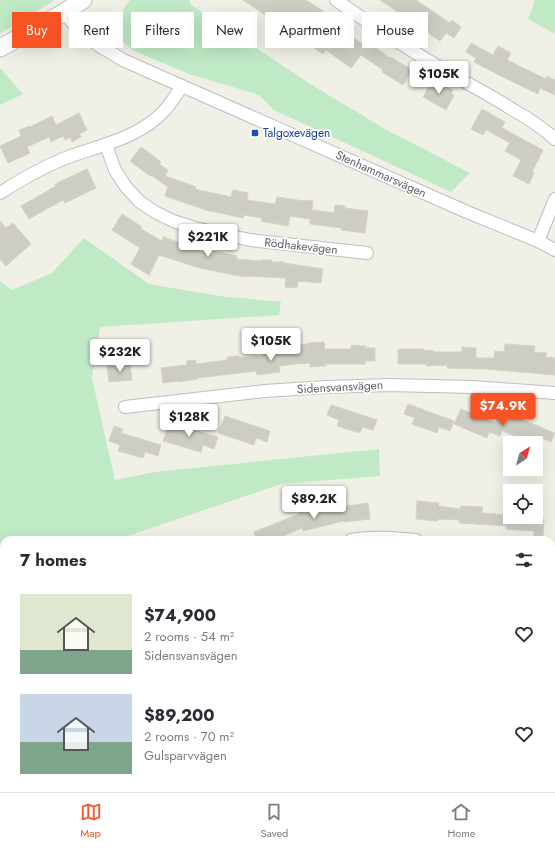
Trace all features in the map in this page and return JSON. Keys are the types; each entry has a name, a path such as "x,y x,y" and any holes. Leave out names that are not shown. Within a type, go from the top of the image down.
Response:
{"main road":[{"path":"0,48 63,13 83,0"}],"street":[{"path":"336,0 396,40 538,125 555,139"},
{"name":"Stenhammarsvägen","path":"63,13 98,45 123,60 460,209 538,241 555,250"},
{"path":"0,193 51,165 70,157 106,146 152,122 168,106 182,86"},
{"name":"Rödhakevägen","path":"106,146 115,170 126,187 140,202 173,221 195,228 250,240 367,253"},
{"path":"538,241 555,199"},
{"name":"Sidensvansvägen","path":"125,407 265,391 390,384 472,387 555,393"}],"green space":[{"path":"0,0 55,0 36,12 12,12 12,27 0,34"},
{"path":"130,0 190,0 190,4 202,12 202,48 256,48 315,87 385,129 470,173 451,192 274,110 259,95 189,74 134,51 123,42 123,12"},
{"path":"535,0 555,0 555,34 528,19"},
{"path":"0,68 23,94 0,105"},
{"path":"84,238 149,284 219,296 281,302 279,315 100,327 92,378 115,480 155,472 379,449 380,476 281,484 128,536 0,536 0,281 12,290 52,273"}],"building":[{"path":"243,0 306,0 324,12 265,12 265,15"},
{"path":"380,0 416,0 450,23 452,20 461,27 454,38 446,33 440,41 428,33 428,12 398,12"},
{"path":"354,38 362,44 362,48 376,48 390,58 391,57 412,70 403,85 382,72 383,70 361,55 351,68 326,50 323,54 314,48 354,48"},
{"path":"471,43 493,55 498,46 511,53 507,60 546,79 547,76 555,80 555,95 540,88 538,94 474,62 476,58 466,52"},
{"path":"431,82 442,88 444,85 453,90 451,94 454,95 446,110 423,97"},
{"path":"482,109 505,122 502,128 543,150 532,172 534,173 529,184 513,176 521,160 505,151 510,143 486,130 483,135 471,129"},
{"path":"79,113 87,130 79,134 81,137 72,142 70,137 65,140 63,136 51,142 49,137 27,147 30,153 8,163 0,146 21,136 19,130 30,127 52,116 56,125"},
{"path":"141,147 161,162 159,164 168,170 165,176 196,187 195,189 231,197 233,190 248,193 247,200 275,204 277,197 313,201 312,210 334,213 335,205 368,211 365,233 341,230 342,228 310,224 310,219 290,216 288,226 261,221 262,218 244,215 243,218 206,210 165,196 168,187 130,161"},
{"path":"87,169 96,188 65,203 63,200 29,219 21,206 56,186 55,184"},
{"path":"122,214 142,227 141,229 162,241 163,237 212,255 213,251 237,256 236,259 261,261 272,260 272,262 284,262 323,269 321,283 298,281 297,288 285,287 286,278 244,277 200,268 159,255 149,275 131,264 140,248 112,230"},
{"path":"0,221 6,228 13,223 31,244 6,266 0,259"},
{"path":"324,342 325,349 351,349 351,345 375,348 375,361 365,361 365,364 326,364 326,366 310,367 310,363 303,363 279,366 280,372 257,375 256,371 163,383 161,368 186,365 187,361 196,360 196,364 228,360 227,357 239,356 239,358 263,356 262,348 274,346 275,349 293,347 308,343"},
{"path":"505,344 535,346 534,352 547,353 545,357 555,358 555,375 485,369 447,368 447,365 427,366 426,364 398,364 398,349 424,349 424,351 433,350 433,352 462,352 462,347 476,348 476,358 494,358 495,351 504,352"},
{"path":"130,364 132,380 109,382 107,366"},
{"path":"408,404 454,421 450,431 439,427 437,433 412,424 415,418 404,414"},
{"path":"331,405 377,420 373,430 362,427 360,433 337,426 339,420 327,415"},
{"path":"461,409 496,423 498,418 508,422 511,415 555,433 551,442 543,438 543,436 515,436 502,431 500,436 489,432 487,438 454,424"},
{"path":"225,416 270,431 267,442 256,438 254,445 218,433"},
{"path":"170,423 218,437 214,449 203,445 201,452 163,441"},
{"path":"114,426 123,429 121,433 161,445 158,456 145,452 143,458 118,451 120,445 109,441"},
{"path":"417,501 439,503 438,506 460,509 461,506 483,507 482,513 503,514 503,524 543,524 544,519 543,536 534,536 534,531 506,529 506,526 459,523 460,520 438,519 438,521 416,519"},
{"path":"368,503 370,519 344,521 303,531 302,528 283,536 256,536 254,532 299,514 298,512 331,504 332,508"}],"place":[{"name":"Talgoxevägen","path":"255,133"}]}
